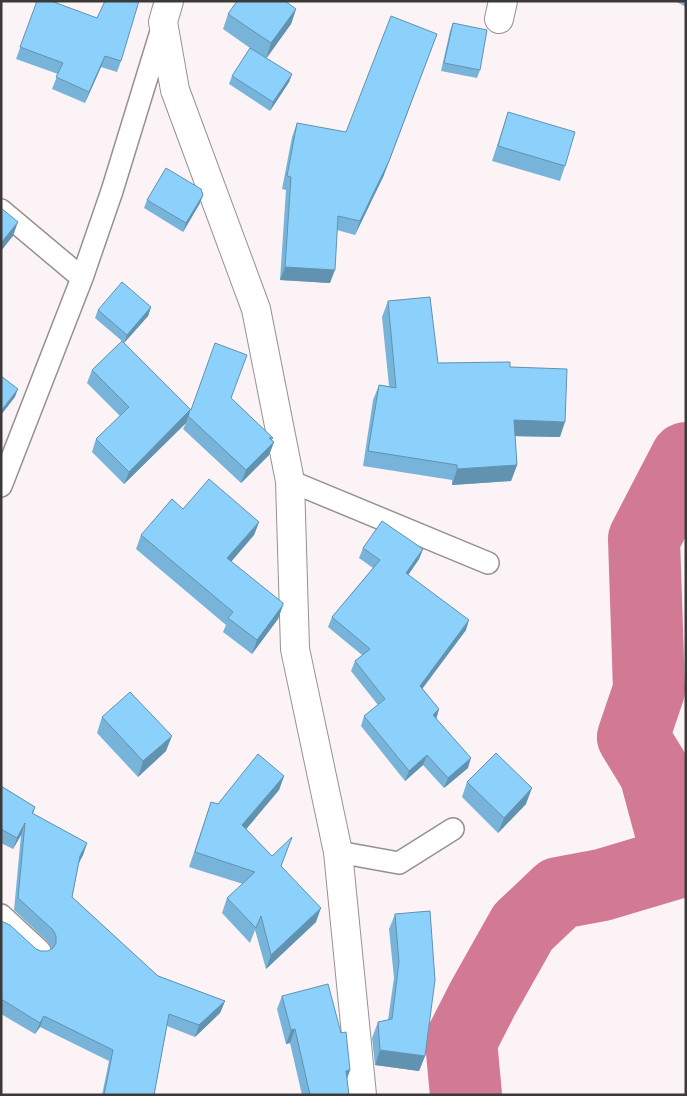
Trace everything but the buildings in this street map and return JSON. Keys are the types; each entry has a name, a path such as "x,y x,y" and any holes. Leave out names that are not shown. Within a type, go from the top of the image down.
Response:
{"street":[{"path":"166,12 175,90 256,309 290,481 294,649 338,852 362,1095"}],"lane":[{"path":"1,486 82,278 112,191 166,12"},
{"path":"1,210 82,278"},
{"path":"290,481 488,563"},
{"path":"338,852 399,863 453,829"},
{"path":"1,915 40,951"}],"waterway":[{"path":"466,1095 461,1041 523,927 559,893 602,885 679,862 655,773 633,737 649,690 644,539 686,458"}]}
